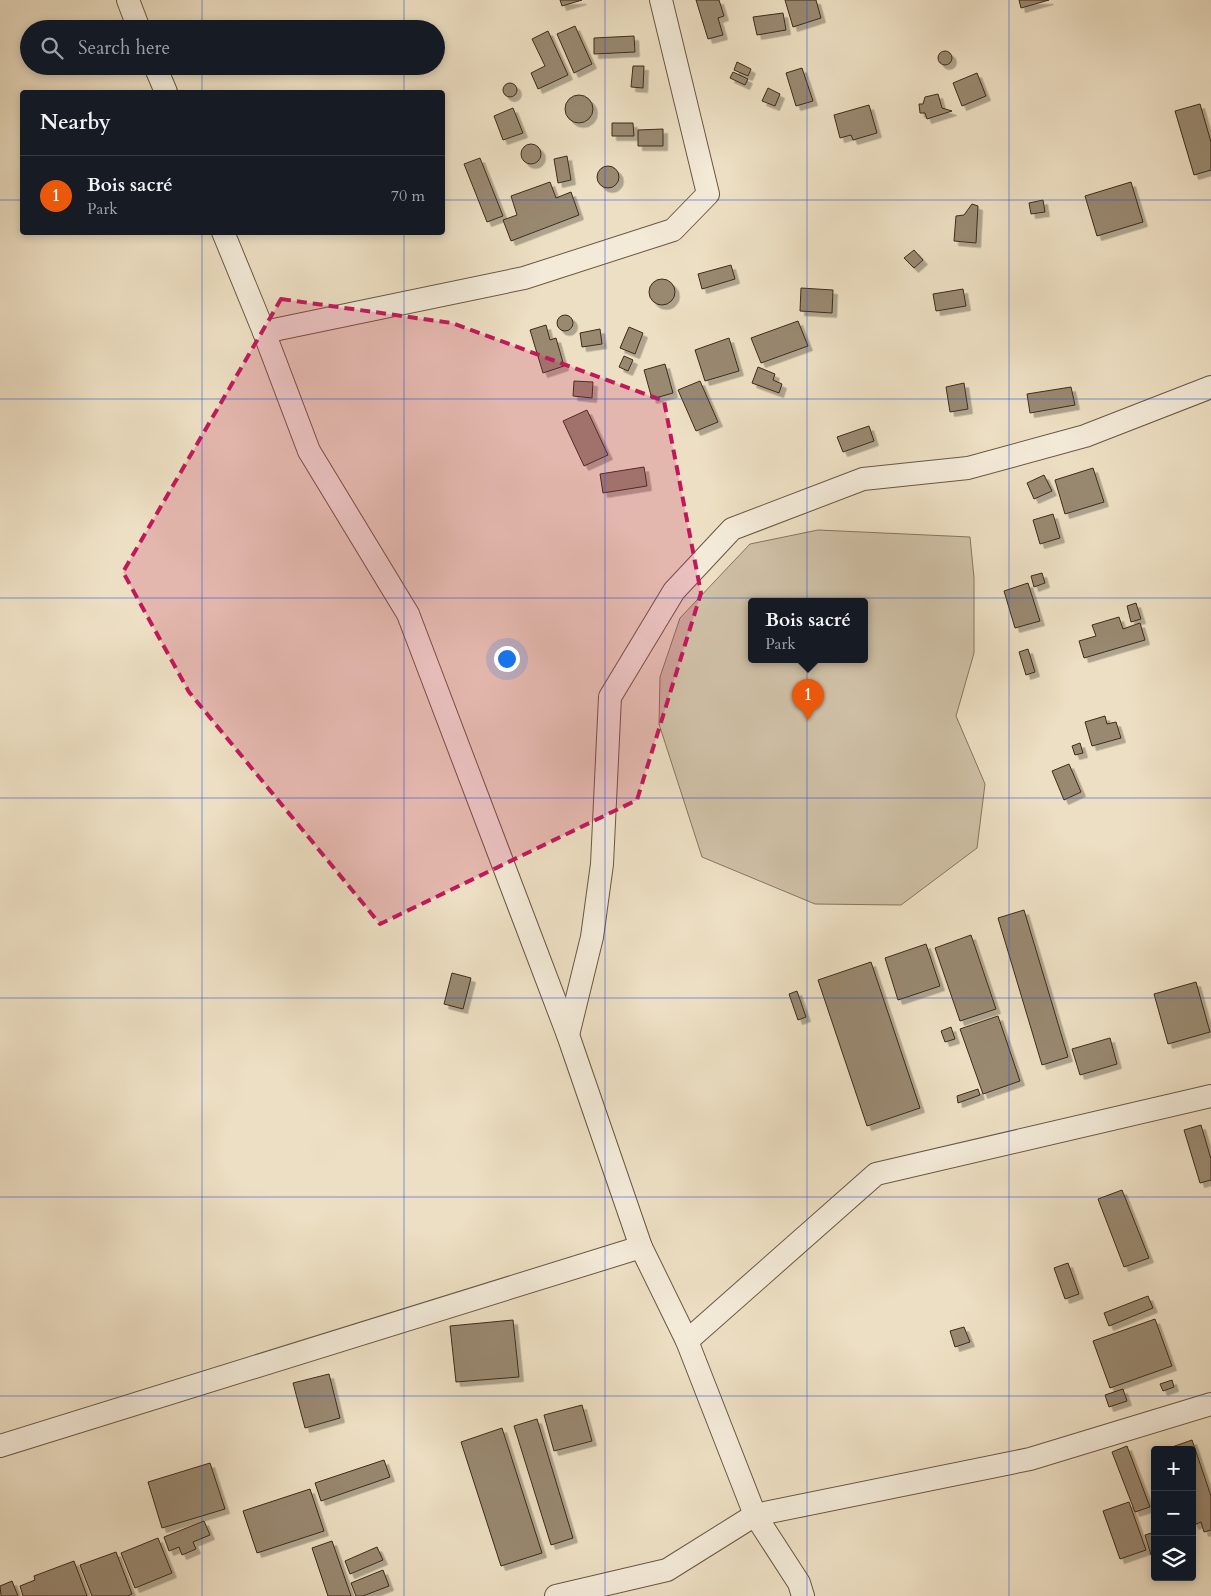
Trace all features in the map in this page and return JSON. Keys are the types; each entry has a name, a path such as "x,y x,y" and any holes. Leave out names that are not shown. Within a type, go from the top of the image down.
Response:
{"street":[{"path":"128,0 136,20"},
{"path":"264,332 524,278 673,230 708,194 661,0"},
{"path":"159,75 165,90"},
{"path":"224,235 264,332 309,451 408,614 568,1035 641,1247 687,1341 755,1515 798,1584 803,1596"},
{"path":"568,1035 592,937 602,864 610,697 674,591 732,529 863,479 968,468 1085,436 1211,387"},
{"path":"687,1341 876,1174 1211,1096"},
{"path":"0,1446 641,1247"},
{"path":"556,1596 667,1570 755,1515 1030,1459 1211,1404"}],"highlighted area":[{"path":"281,299 452,323 664,401 701,593 637,800 380,924 189,692 123,572"}],"shaded area":[{"path":"818,530 970,537 974,578 974,653 956,716 985,784 977,848 901,905 815,904 702,857 659,724 660,677 680,618 750,544"}],"building":[{"path":"560,0 582,0 562,6"},
{"path":"696,0 719,0 724,16 718,18 723,35 708,39"},
{"path":"785,0 816,0 821,18 793,27"},
{"path":"1019,0 1049,0 1021,8"},
{"path":"783,13 786,30 757,35 753,17"},
{"path":"575,26 592,64 574,73 557,34"},
{"path":"548,31 568,75 538,89 531,73 545,66 532,39"},
{"path":"634,36 635,52 594,54 594,38"},
{"path":"942,51 948,51 952,58 948,65 942,65 938,61 938,55"},
{"path":"737,62 751,69 748,76 734,70"},
{"path":"633,66 644,66 643,88 631,87"},
{"path":"802,68 813,101 796,106 786,73"},
{"path":"733,72 748,79 745,85 730,78"},
{"path":"977,73 986,96 962,106 953,83"},
{"path":"507,83 513,83 517,90 513,97 507,97 503,93 503,87"},
{"path":"768,88 780,94 775,106 762,101"},
{"path":"938,94 942,108 952,111 927,119 925,113 920,113 919,104 923,104 925,97"},
{"path":"579,95 589,99 593,109 589,119 579,123 569,119 565,109 569,99"},
{"path":"1200,104 1211,142 1211,170 1194,175 1175,111"},
{"path":"869,105 877,133 853,140 851,135 840,138 834,115"},
{"path":"513,108 523,133 503,140 494,116"},
{"path":"612,123 633,123 634,136 612,136"},
{"path":"663,129 663,146 638,146 638,130"},
{"path":"531,144 538,147 541,154 538,161 531,164 524,161 521,154 524,147"},
{"path":"567,156 571,180 558,183 554,159"},
{"path":"480,158 503,216 487,222 464,164"},
{"path":"608,166 616,169 619,177 616,185 608,188 600,185 597,177 600,169"},
{"path":"550,182 556,198 571,192 579,215 511,241 503,220 517,215 511,196"},
{"path":"1131,182 1143,222 1097,236 1085,196"},
{"path":"1043,200 1045,212 1031,214 1029,203"},
{"path":"972,204 978,206 976,243 954,241 956,216 964,215"},
{"path":"914,250 923,260 914,268 904,258"},
{"path":"731,265 735,279 702,289 698,274"},
{"path":"662,279 671,283 675,292 671,301 662,305 653,301 649,292 653,283"},
{"path":"801,288 833,290 832,313 800,311"},
{"path":"963,289 966,306 936,311 933,294"},
{"path":"562,315 568,315 573,320 571,329 562,331 557,326 557,320"},
{"path":"798,321 808,346 761,363 751,338"},
{"path":"546,325 550,340 556,338 564,366 543,373 530,330"},
{"path":"629,327 643,333 635,354 620,348"},
{"path":"600,329 602,344 582,347 580,333"},
{"path":"729,338 739,371 705,381 695,350"},
{"path":"624,356 633,360 628,371 619,367"},
{"path":"665,364 673,393 652,399 644,370"},
{"path":"758,367 775,374 773,380 782,384 779,393 752,383"},
{"path":"574,381 593,382 592,398 573,396"},
{"path":"700,381 718,422 696,431 678,390"},
{"path":"964,383 968,409 950,412 946,387"},
{"path":"1071,387 1075,405 1030,413 1027,394"},
{"path":"587,410 608,455 584,466 563,421"},
{"path":"869,426 874,441 843,452 837,437"},
{"path":"644,467 647,486 603,493 600,474"},
{"path":"1093,468 1104,502 1065,514 1055,480"},
{"path":"1044,475 1052,491 1034,499 1027,483"},
{"path":"1053,514 1060,538 1040,544 1033,520"},
{"path":"1042,573 1045,583 1034,587 1031,576"},
{"path":"1028,583 1040,621 1015,628 1004,591"},
{"path":"1136,603 1141,619 1131,622 1127,606"},
{"path":"1119,617 1123,629 1140,623 1145,640 1084,658 1079,641 1096,636 1092,625"},
{"path":"1028,649 1035,672 1026,675 1019,652"},
{"path":"1105,716 1107,724 1116,722 1121,738 1092,746 1085,722"},
{"path":"1080,743 1083,753 1075,755 1072,746"},
{"path":"1069,764 1081,792 1064,800 1052,771"},
{"path":"1024,910 1068,1057 1042,1065 998,918"},
{"path":"971,935 996,1009 960,1021 935,948"},
{"path":"926,944 940,986 898,1000 885,958"},
{"path":"871,962 920,1108 867,1126 818,980"},
{"path":"452,973 471,978 463,1009 444,1004"},
{"path":"1196,982 1210,1032 1168,1044 1154,994"},
{"path":"797,991 806,1017 798,1020 789,994"},
{"path":"998,1016 1020,1081 983,1094 960,1029"},
{"path":"951,1027 955,1039 945,1042 941,1031"},
{"path":"1110,1038 1117,1064 1080,1075 1072,1049"},
{"path":"978,1089 980,1095 958,1103 957,1096"},
{"path":"1201,1125 1211,1159 1211,1180 1200,1183 1184,1130"},
{"path":"1122,1190 1149,1258 1124,1267 1098,1199"},
{"path":"1068,1263 1079,1294 1065,1299 1054,1268"},
{"path":"1148,1296 1153,1308 1109,1326 1104,1313"},
{"path":"1155,1319 1172,1366 1110,1388 1093,1341"},
{"path":"513,1320 519,1377 456,1382 450,1326"},
{"path":"964,1327 970,1342 955,1347 950,1331"},
{"path":"329,1374 340,1418 305,1428 293,1383"},
{"path":"1172,1380 1174,1387 1163,1391 1160,1384"},
{"path":"1123,1389 1127,1401 1109,1407 1105,1395"},
{"path":"582,1405 592,1441 554,1451 544,1415"},
{"path":"537,1419 573,1538 551,1545 514,1426"},
{"path":"502,1428 542,1553 501,1566 461,1442"},
{"path":"1192,1440 1194,1446 1175,1446"},
{"path":"1127,1446 1150,1507 1135,1512 1112,1452"},
{"path":"1196,1452 1211,1496 1211,1530 1204,1532 1201,1522 1196,1524"},
{"path":"384,1460 390,1477 321,1501 315,1483"},
{"path":"210,1463 225,1509 162,1528 148,1482"},
{"path":"310,1489 324,1531 257,1553 243,1511"},
{"path":"1129,1502 1146,1550 1120,1559 1103,1511"},
{"path":"204,1521 210,1535 193,1542 196,1549 182,1555 179,1547 169,1551 164,1537"},
{"path":"1151,1533 1151,1555 1145,1535"},
{"path":"158,1538 172,1573 135,1588 121,1553"},
{"path":"332,1541 351,1596 328,1596 312,1548"},
{"path":"377,1547 383,1560 350,1574 345,1561"},
{"path":"116,1552 132,1594 128,1596 92,1596 80,1565"},
{"path":"74,1561 87,1596 23,1596 20,1586 35,1580 34,1576"},
{"path":"383,1570 389,1586 363,1596 356,1596 351,1583"},
{"path":"12,1581 18,1596 1,1596 0,1586"}],"place":[{"name":"Bois sacré","path":"808,720"}]}
